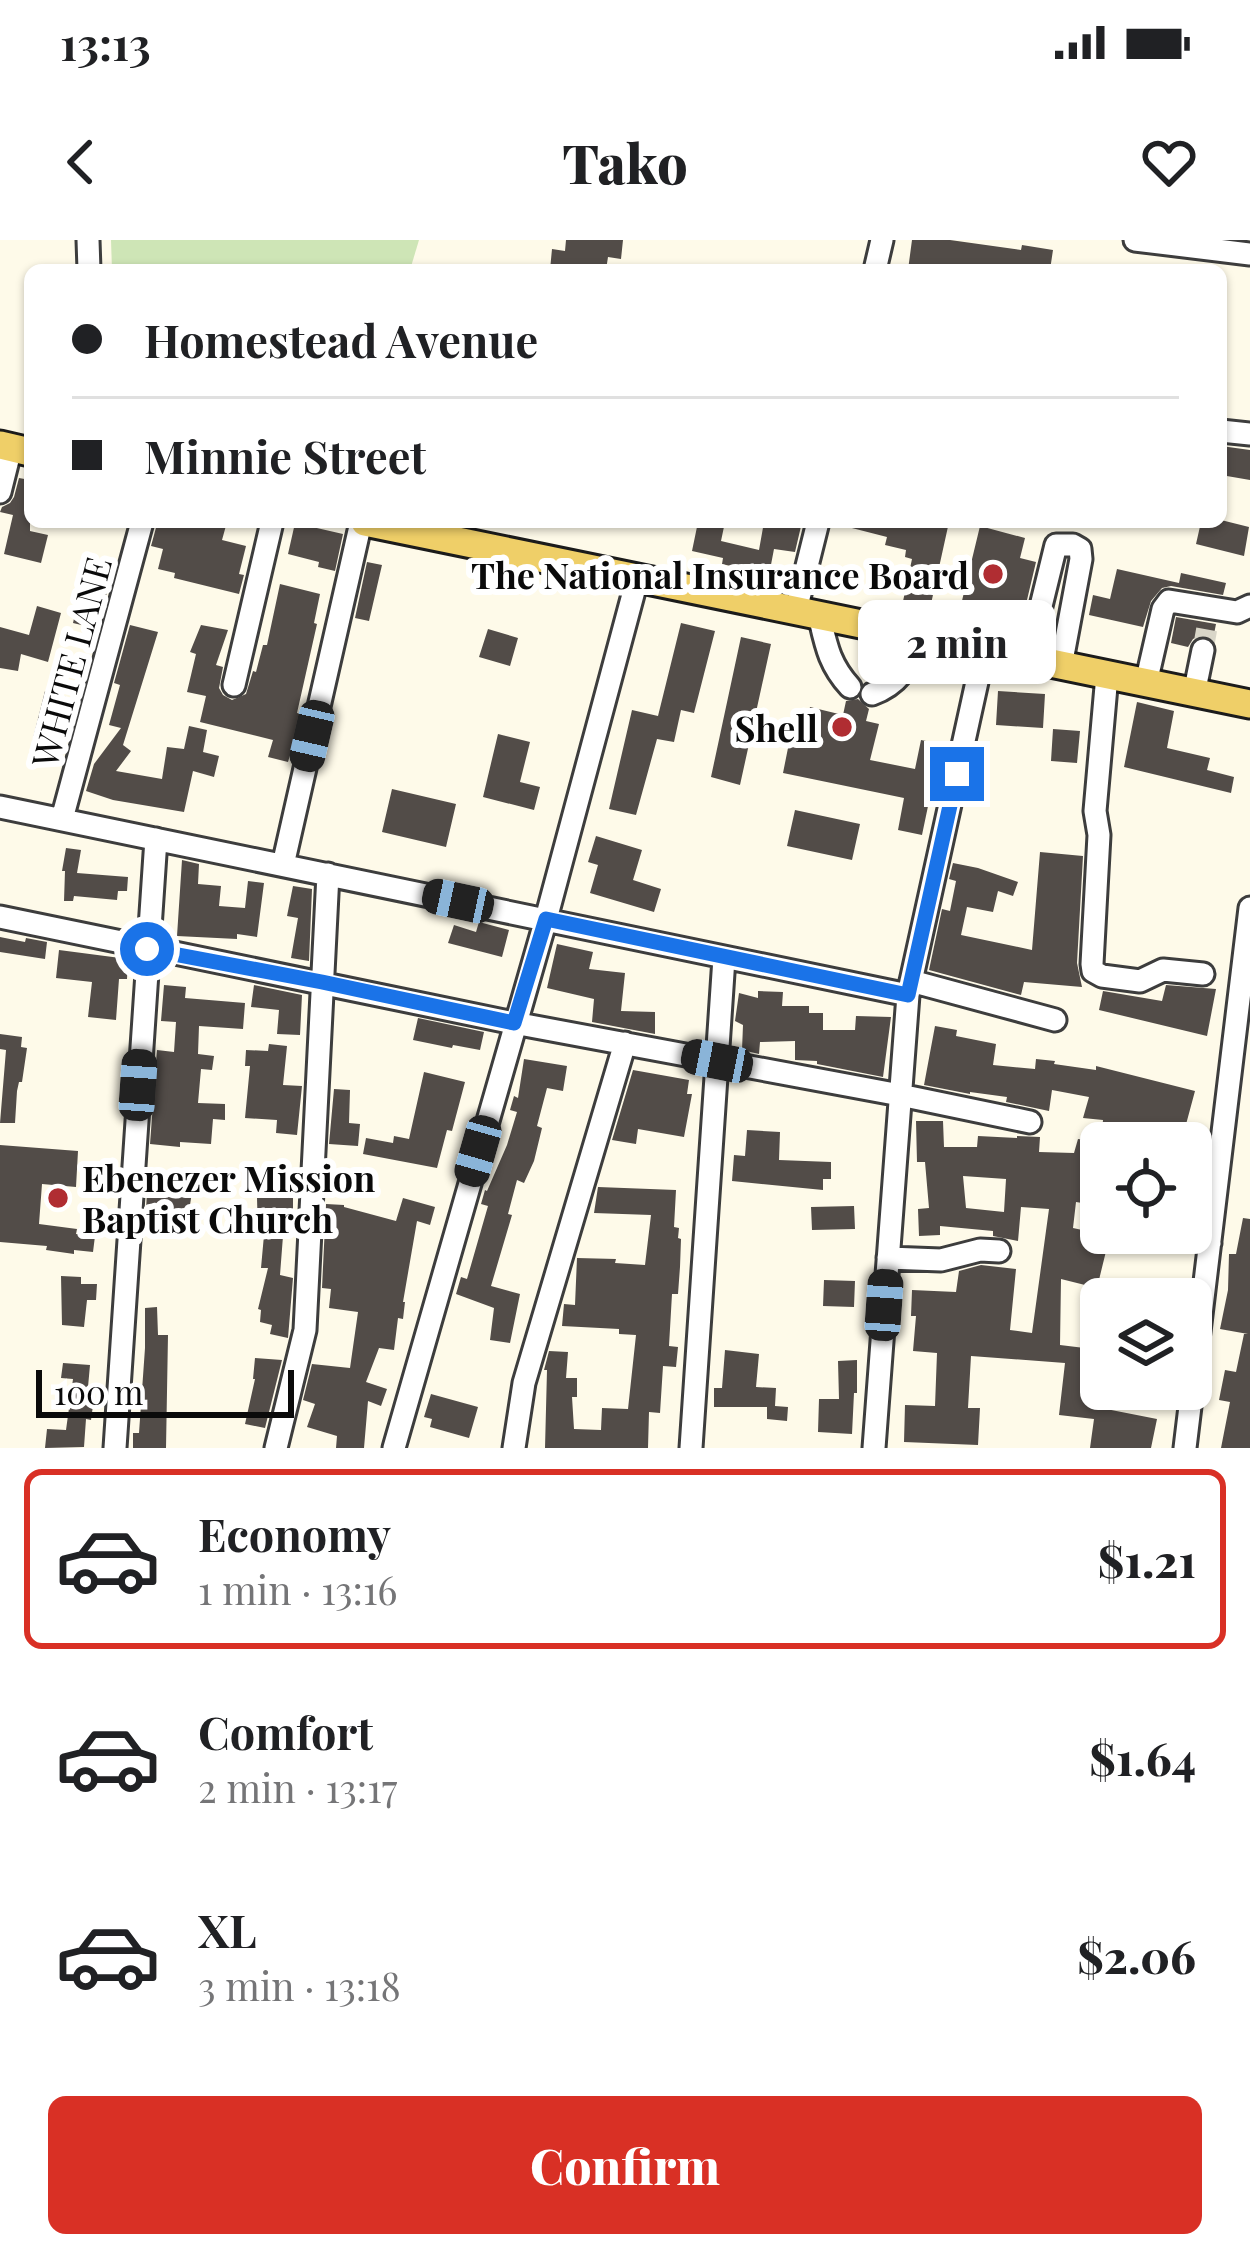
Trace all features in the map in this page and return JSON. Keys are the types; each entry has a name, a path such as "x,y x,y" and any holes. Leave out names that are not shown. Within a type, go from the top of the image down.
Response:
{"main road":[{"path":"429,528 473,532 638,576 1250,704"}],"street":[{"path":"1135,240 1250,254"},
{"path":"0,492 14,448"},
{"name":"WHITE LANE","path":"62,820 140,528"},
{"path":"234,685 271,528"},
{"path":"284,865 362,528"},
{"path":"817,528 808,612 836,671 850,687"},
{"path":"1028,659 1056,545 1073,545 1080,549 1081,559 1061,666"},
{"path":"394,1448 546,919 638,576"},
{"path":"1146,683 1163,609 1169,602 1209,612 1237,612 1250,606"},
{"path":"872,694 888,688 904,673 923,637"},
{"path":"874,1448 910,988 984,650"},
{"path":"1194,694 1203,650"},
{"path":"1107,675 1095,811 1100,835 1091,964 1102,976 1140,981 1163,970 1203,974"},
{"path":"0,807 724,958 910,988 1055,1020"},
{"path":"115,1448 156,839"},
{"path":"276,1448 304,1330 328,874"},
{"path":"1212,1227 1250,908"},
{"path":"0,917 1030,1123"},
{"path":"691,1448 724,958"},
{"path":"514,1448 524,1383 625,1043"},
{"path":"888,1258 941,1260 980,1250 999,1251"},
{"path":"1185,1448 1209,1254"}],"green space":[{"path":"111,240 419,240 412,264 112,264"}],"building":[{"path":"566,240 623,240 621,259 608,257 607,264 551,264 552,249 565,251"},
{"path":"912,240 1053,250 1051,264 909,264"},
{"path":"1227,447 1250,450 1250,480 1227,476"},
{"path":"19,478 24,479 24,528 48,535 41,563 4,554 13,515 0,512 14,497"},
{"path":"1227,522 1249,527 1244,556 1196,544 1200,528 1227,528"},
{"path":"156,528 225,528 222,540 246,546 239,594 174,578 175,573 158,569 163,549 151,546"},
{"path":"294,528 343,534 335,571 288,554"},
{"path":"697,528 724,528 721,541 759,550 763,528 801,528 795,552 774,549 769,575 692,551"},
{"path":"852,528 948,528 929,613 902,606 912,559 905,557 906,550 885,545 887,537"},
{"name":"The National Insurance Board","path":"980,528 1025,538 1020,558 1036,562 1022,621 1007,618 1006,622 960,609"},
{"path":"367,562 382,565 369,621 355,618"},
{"path":"86,565 112,572 98,629 73,623"},
{"path":"1117,569 1179,583 1181,573 1226,583 1223,595 1162,588 1151,601 1143,627 1089,615 1093,595 1110,599"},
{"path":"280,584 320,594 297,713 302,714 288,762 268,757 273,740 200,722 206,696 187,692 196,654 190,652 201,625 228,630 216,665 223,667 219,688 232,700 246,694 263,645 267,645"},
{"path":"37,606 61,613 48,662 21,654 18,671 0,668 0,627 29,635"},
{"path":"1176,617 1216,624 1213,639 1199,636 1188,647 1171,643"},
{"path":"681,623 715,631 694,713 681,710 674,742 657,739 636,815 609,809 632,710 658,716"},
{"path":"130,625 158,632 123,745 131,751 116,771 162,779 167,747 184,749 189,726 207,730 203,752 219,756 214,777 193,771 184,812 86,791 94,764 121,728 109,725 120,685 114,683"},
{"path":"488,629 518,638 510,666 479,657"},
{"path":"741,637 771,644 740,785 711,777"},
{"path":"45,691 66,697 54,744 33,738"},
{"path":"998,691 1045,694 1043,728 996,725"},
{"path":"858,699 869,709 866,721 879,724 870,760 915,769 921,740 941,744 922,835 898,830 904,798 783,773 789,743 801,745 810,707 843,715 846,701"},
{"path":"1137,702 1174,711 1167,748 1210,758 1207,770 1234,777 1231,793 1124,767"},
{"path":"1053,729 1080,731 1077,763 1051,761"},
{"path":"498,734 530,742 520,782 540,787 534,810 483,797"},
{"path":"392,789 456,804 446,847 382,832"},
{"path":"795,810 860,824 852,860 787,846"},
{"path":"596,836 642,850 633,880 661,889 654,912 590,893 598,865 588,862"},
{"path":"66,848 81,850 77,873 128,877 127,891 118,891 117,900 74,896 73,901 64,901"},
{"path":"1040,852 1083,856 1077,963 1082,987 1024,982 1021,995 929,970 942,909 950,911 956,881 949,879 953,863 1018,882 1013,896 998,891 993,912 967,907 961,935 1032,950"},
{"path":"182,860 199,864 198,884 221,886 219,906 245,908 248,881 264,883 257,937 177,936"},
{"path":"293,886 312,889 309,961 291,958 298,918 287,916"},
{"path":"479,922 509,930 502,957 448,943 454,925 476,932"},
{"path":"0,937 47,942 45,959 0,952"},
{"path":"557,944 593,952 589,969 625,973 621,1011 655,1012 655,1034 592,1022 594,999 547,988"},
{"path":"59,950 128,959 127,979 119,979 116,1020 88,1017 92,982 56,978"},
{"path":"164,985 186,987 185,998 245,1003 243,1029 199,1026 198,1054 214,1056 212,1070 201,1069 198,1103 225,1104 225,1120 213,1119 211,1144 150,1144 157,1050 174,1052 176,1022 161,1021"},
{"path":"254,985 302,995 300,1035 277,1034 279,1010 251,1007"},
{"path":"1166,985 1216,989 1207,1036 1099,1010 1103,991 1162,1001"},
{"path":"758,991 783,992 782,1006 809,1006 809,1013 823,1013 823,1030 855,1030 856,1016 891,1017 883,1077 795,1060 795,1041 760,1042 759,1054 742,1050 743,1025 735,1021 739,993 758,998"},
{"path":"418,1018 484,1032 480,1050 413,1040"},
{"path":"935,1026 957,1030 956,1036 996,1044 993,1065 1035,1069 1036,1059 1096,1070 1096,1066 1195,1091 1187,1122 1083,1118 1089,1097 1052,1090 1049,1111 1006,1102 1007,1097 924,1085"},
{"path":"0,1034 22,1037 21,1047 27,1048 15,1123 0,1123 6,1050 0,1049"},
{"path":"269,1044 287,1046 283,1085 302,1086 297,1135 276,1133 277,1120 245,1118 250,1066 245,1066 246,1050 268,1051"},
{"path":"524,1059 567,1066 563,1091 547,1088 534,1161 524,1183 517,1180 491,1286 520,1294 510,1343 490,1340 494,1308 456,1294 461,1277 467,1279 488,1206 481,1204 485,1190 517,1112 510,1110 514,1096 518,1098"},
{"path":"633,1070 689,1080 687,1094 692,1094 684,1137 638,1129 636,1144 612,1140"},
{"path":"424,1072 465,1082 437,1168 363,1154 366,1138 393,1143 394,1136 409,1139"},
{"path":"334,1089 350,1090 349,1123 360,1124 358,1146 329,1144"},
{"path":"916,1121 943,1121 944,1147 977,1147 978,1136 1040,1137 1039,1152 1074,1153 1078,1139 1080,1203 1076,1202 1073,1228 1080,1230 1080,1254 1105,1254 1099,1278 1080,1278 1080,1284 1061,1279 1060,1345 1080,1347 1080,1410 1111,1410 1157,1419 1151,1448 1090,1448 1094,1419 1059,1415 1065,1363 971,1356 968,1408 980,1408 978,1445 904,1442 905,1405 935,1406 937,1353 913,1351 912,1290 956,1292 959,1271 981,1265 1016,1269 1010,1330 1032,1333 1049,1209 1021,1207 1018,1241 993,1236 993,1231 940,1226 940,1235 919,1236 918,1209 929,1208 925,1162 917,1162","holes":["963,1176 1006,1179 1004,1212 966,1208"]},
{"path":"747,1130 780,1132 779,1160 831,1162 831,1179 823,1179 823,1190 732,1181 734,1155 745,1156"},
{"path":"0,1145 78,1151 76,1187 42,1184 39,1224 95,1236 93,1252 74,1250 74,1254 0,1242"},
{"path":"275,1180 289,1180 293,1198 293,1213 281,1214 280,1275 293,1278 288,1338 270,1334 272,1325 260,1322 258,1309 268,1268 261,1268 264,1235 258,1235 257,1198 275,1198"},
{"path":"598,1187 676,1190 674,1227 679,1228 681,1239 680,1267 678,1294 672,1294 669,1346 678,1347 676,1367 663,1366 660,1413 649,1412 648,1448 545,1448 544,1370 549,1351 568,1352 566,1378 577,1378 577,1397 572,1397 574,1429 601,1430 602,1408 628,1409 636,1335 619,1334 619,1329 562,1326 564,1304 575,1305 577,1258 645,1265 651,1215 594,1213"},
{"path":"171,1190 192,1192 188,1218 167,1215 164,1233 145,1230 147,1191 171,1194"},
{"path":"403,1198 435,1207 430,1225 417,1221 394,1350 379,1348 366,1382 387,1389 381,1406 368,1401 364,1448 336,1448 337,1436 307,1427 315,1404 303,1400 312,1364 350,1368 358,1312 329,1308 331,1289 322,1288 326,1204 396,1221"},
{"path":"854,1206 855,1229 812,1230 811,1207"},
{"path":"1243,1218 1250,1219 1250,1448 1221,1448 1230,1402 1219,1400 1225,1370 1236,1372 1244,1334 1248,1334 1220,1329 1229,1254 1236,1254"},
{"path":"61,1276 97,1284 96,1300 87,1300 84,1327 62,1325"},
{"path":"824,1280 855,1281 854,1307 823,1306"},
{"path":"157,1307 158,1335 168,1335 166,1448 133,1448 133,1433 139,1433 145,1308"},
{"path":"725,1350 759,1354 756,1387 776,1388 775,1406 788,1407 787,1421 767,1419 767,1407 714,1407 714,1388 722,1388"},
{"path":"255,1358 282,1360 265,1428 245,1424"},
{"path":"857,1360 852,1434 818,1432 819,1399 839,1399 838,1361"},
{"path":"63,1363 90,1365 88,1387 95,1391 91,1420 86,1419 84,1447 45,1448 47,1429 66,1430 73,1379 61,1378"},
{"path":"431,1394 478,1407 469,1438 430,1427 432,1419 424,1417"}],"tunnel":[{"path":"1203,650 1209,616"}],"place":[{"name":"The National Insurance Board","path":"993,574"},
{"name":"Shell","path":"842,727"},
{"name":"Ebenezer Mission Baptist Church","path":"58,1198"}],"route":[{"path":"147,949 514,1023 546,919 908,995 957,774"}]}
